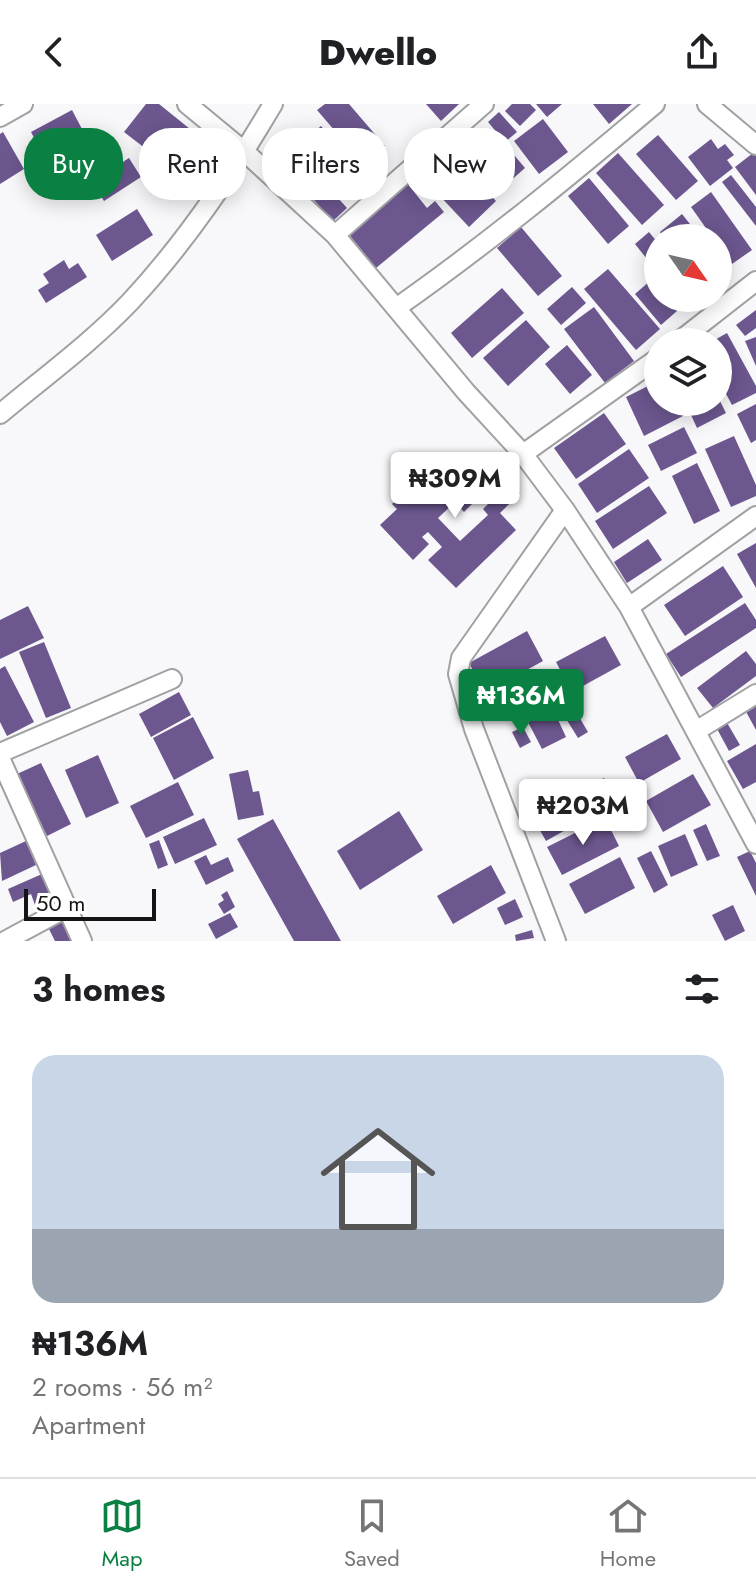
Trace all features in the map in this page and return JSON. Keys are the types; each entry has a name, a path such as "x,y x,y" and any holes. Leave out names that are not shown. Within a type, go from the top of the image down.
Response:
{"street":[{"path":"0,117 23,104"},
{"path":"187,104 216,128"},
{"path":"246,150 273,104"},
{"path":"335,235 484,104"},
{"path":"396,308 449,271 560,184 655,104"},
{"path":"707,104 756,145"},
{"path":"246,153 335,235 466,392 523,454 565,510 629,607 756,844"},
{"path":"0,414 128,304 187,235 211,200"},
{"path":"696,328 756,281"},
{"path":"523,454 644,368"},
{"path":"556,941 474,729 458,674 461,658 565,510"},
{"path":"629,607 756,516"},
{"path":"82,941 0,756 172,679"},
{"path":"696,731 756,694"},
{"path":"5,941 66,908"}],"building":[{"path":"146,104 159,104 189,128 139,128 139,144 124,132"},
{"path":"325,104 349,104 370,128 332,128 317,110"},
{"path":"426,104 459,104 441,121"},
{"path":"512,104 530,104 536,110 520,126 505,111"},
{"path":"536,104 562,104 547,117"},
{"path":"593,104 632,104 609,124"},
{"path":"72,110 81,128 38,128"},
{"path":"499,112 513,128 493,128 488,122"},
{"path":"543,119 568,152 539,174 515,140"},
{"path":"3,132 24,169 0,184 0,134"},
{"path":"658,135 698,181 676,200 636,154"},
{"path":"711,139 718,149 725,144 734,155 727,160 733,168 710,186 688,157"},
{"path":"618,153 664,205 642,225 596,173"},
{"path":"753,153 756,156 756,195 735,167"},
{"path":"515,156 525,168 515,177"},
{"path":"129,158 139,178 123,189 123,162"},
{"path":"731,175 756,207 756,226 722,182"},
{"path":"589,178 629,226 608,244 568,196"},
{"path":"404,185 404,200 421,200 427,208 435,201 444,212 376,268 347,232"},
{"path":"711,192 752,250 732,264 732,224 703,224 691,207"},
{"path":"314,200 340,200 347,208 333,221"},
{"path":"444,200 495,200 496,201 469,227"},
{"path":"137,209 153,235 112,261 96,235"},
{"path":"682,214 690,224 670,224"},
{"path":"521,227 562,276 538,296 497,248"},
{"path":"644,236 644,255 635,244"},
{"path":"64,260 69,269 78,263 87,277 46,303 38,290 49,283 43,274"},
{"path":"608,269 659,328 644,328 644,343 636,350 584,289"},
{"path":"644,286 644,305 635,294"},
{"path":"572,287 586,303 561,325 547,309"},
{"path":"502,288 524,313 472,358 451,333"},
{"path":"594,307 634,361 605,383 564,329"},
{"path":"756,310 756,328 745,336 736,325"},
{"path":"650,312 676,312 661,325"},
{"path":"526,320 550,347 508,386 483,358"},
{"path":"756,337 756,366 745,341"},
{"path":"732,342 756,386 756,393 732,405"},
{"path":"567,345 592,375 570,394 545,364"},
{"path":"644,388 644,416 683,416 644,436 626,397"},
{"path":"756,404 756,440 751,443 737,414"},
{"path":"604,413 626,444 576,479 554,448"},
{"path":"691,416 720,416 697,428"},
{"path":"684,427 697,453 661,471 648,445"},
{"path":"734,436 756,485 756,496 731,507 705,449"},
{"path":"629,449 649,478 597,513 578,484"},
{"path":"488,459 520,493 500,513 516,530 456,588 428,560 442,547 428,532 422,537 429,544 413,560 380,525 397,509 392,504 414,484 421,491 442,470 458,487","holes":["475,486 490,502 483,509 488,515 460,541 438,518 455,502 464,512 476,500 468,492"]},
{"path":"697,463 720,511 694,524 672,476"},
{"path":"649,486 667,513 613,549 595,521"},
{"path":"648,539 662,560 627,583 614,562"},
{"path":"756,543 756,588 737,554"},
{"path":"723,566 743,597 685,636 664,605"},
{"path":"745,603 756,620 756,628 681,677 666,654"},
{"path":"28,606 44,638 0,659 0,620"},
{"path":"527,631 543,661 485,693 469,663"},
{"path":"605,636 621,665 572,692 556,662"},
{"path":"44,642 71,708 46,718 19,652"},
{"path":"746,651 756,664 756,676 713,708 697,688"},
{"path":"5,666 34,722 7,736 0,722 0,669"},
{"path":"536,672 549,697 507,719 494,694"},
{"path":"179,692 191,715 151,737 139,714"},
{"path":"568,698 588,732 578,738 557,704"},
{"path":"756,701 756,730 744,708"},
{"path":"553,709 566,737 542,749 528,722"},
{"path":"193,717 214,758 174,780 153,738"},
{"path":"726,721 740,745 729,751 716,727"},
{"path":"523,727 531,742 520,748 512,732"},
{"path":"667,734 681,759 639,783 625,757"},
{"path":"756,744 756,782 743,789 727,761"},
{"path":"98,755 119,803 86,818 65,770"},
{"path":"41,763 71,824 47,836 17,774"},
{"path":"248,770 253,792 259,791 264,815 238,820 229,774"},
{"path":"693,774 711,805 663,832 646,801"},
{"path":"604,778 617,801 546,841 533,818"},
{"path":"178,782 194,815 146,838 130,806"},
{"path":"399,811 423,850 360,890 337,851"},
{"path":"204,818 217,845 175,864 163,837"},
{"path":"605,818 619,846 562,875 547,847"},
{"path":"273,819 341,941 294,941 237,839"},
{"path":"706,824 720,856 707,861 693,830"},
{"path":"685,834 698,865 671,877 658,846"},
{"path":"159,840 168,865 158,869 149,844"},
{"path":"26,841 36,865 2,881 0,853"},
{"path":"651,851 668,885 654,893 637,858"},
{"path":"750,851 756,863 756,896 737,857"},
{"path":"206,855 211,865 228,857 234,871 206,885 194,861"},
{"path":"620,857 635,888 585,914 569,884"},
{"path":"491,865 506,893 453,924 437,896"},
{"path":"42,874 51,899 35,905 31,894 13,902 8,889"},
{"path":"227,891 235,907 224,914 218,904 224,900 221,895"},
{"path":"515,899 523,917 505,925 497,908"},
{"path":"733,905 745,931 725,941 712,915"},
{"path":"230,913 238,927 216,939 208,924"},
{"path":"63,921 72,941 55,941 48,927"},
{"path":"532,930 534,938 516,941 515,935"}]}
